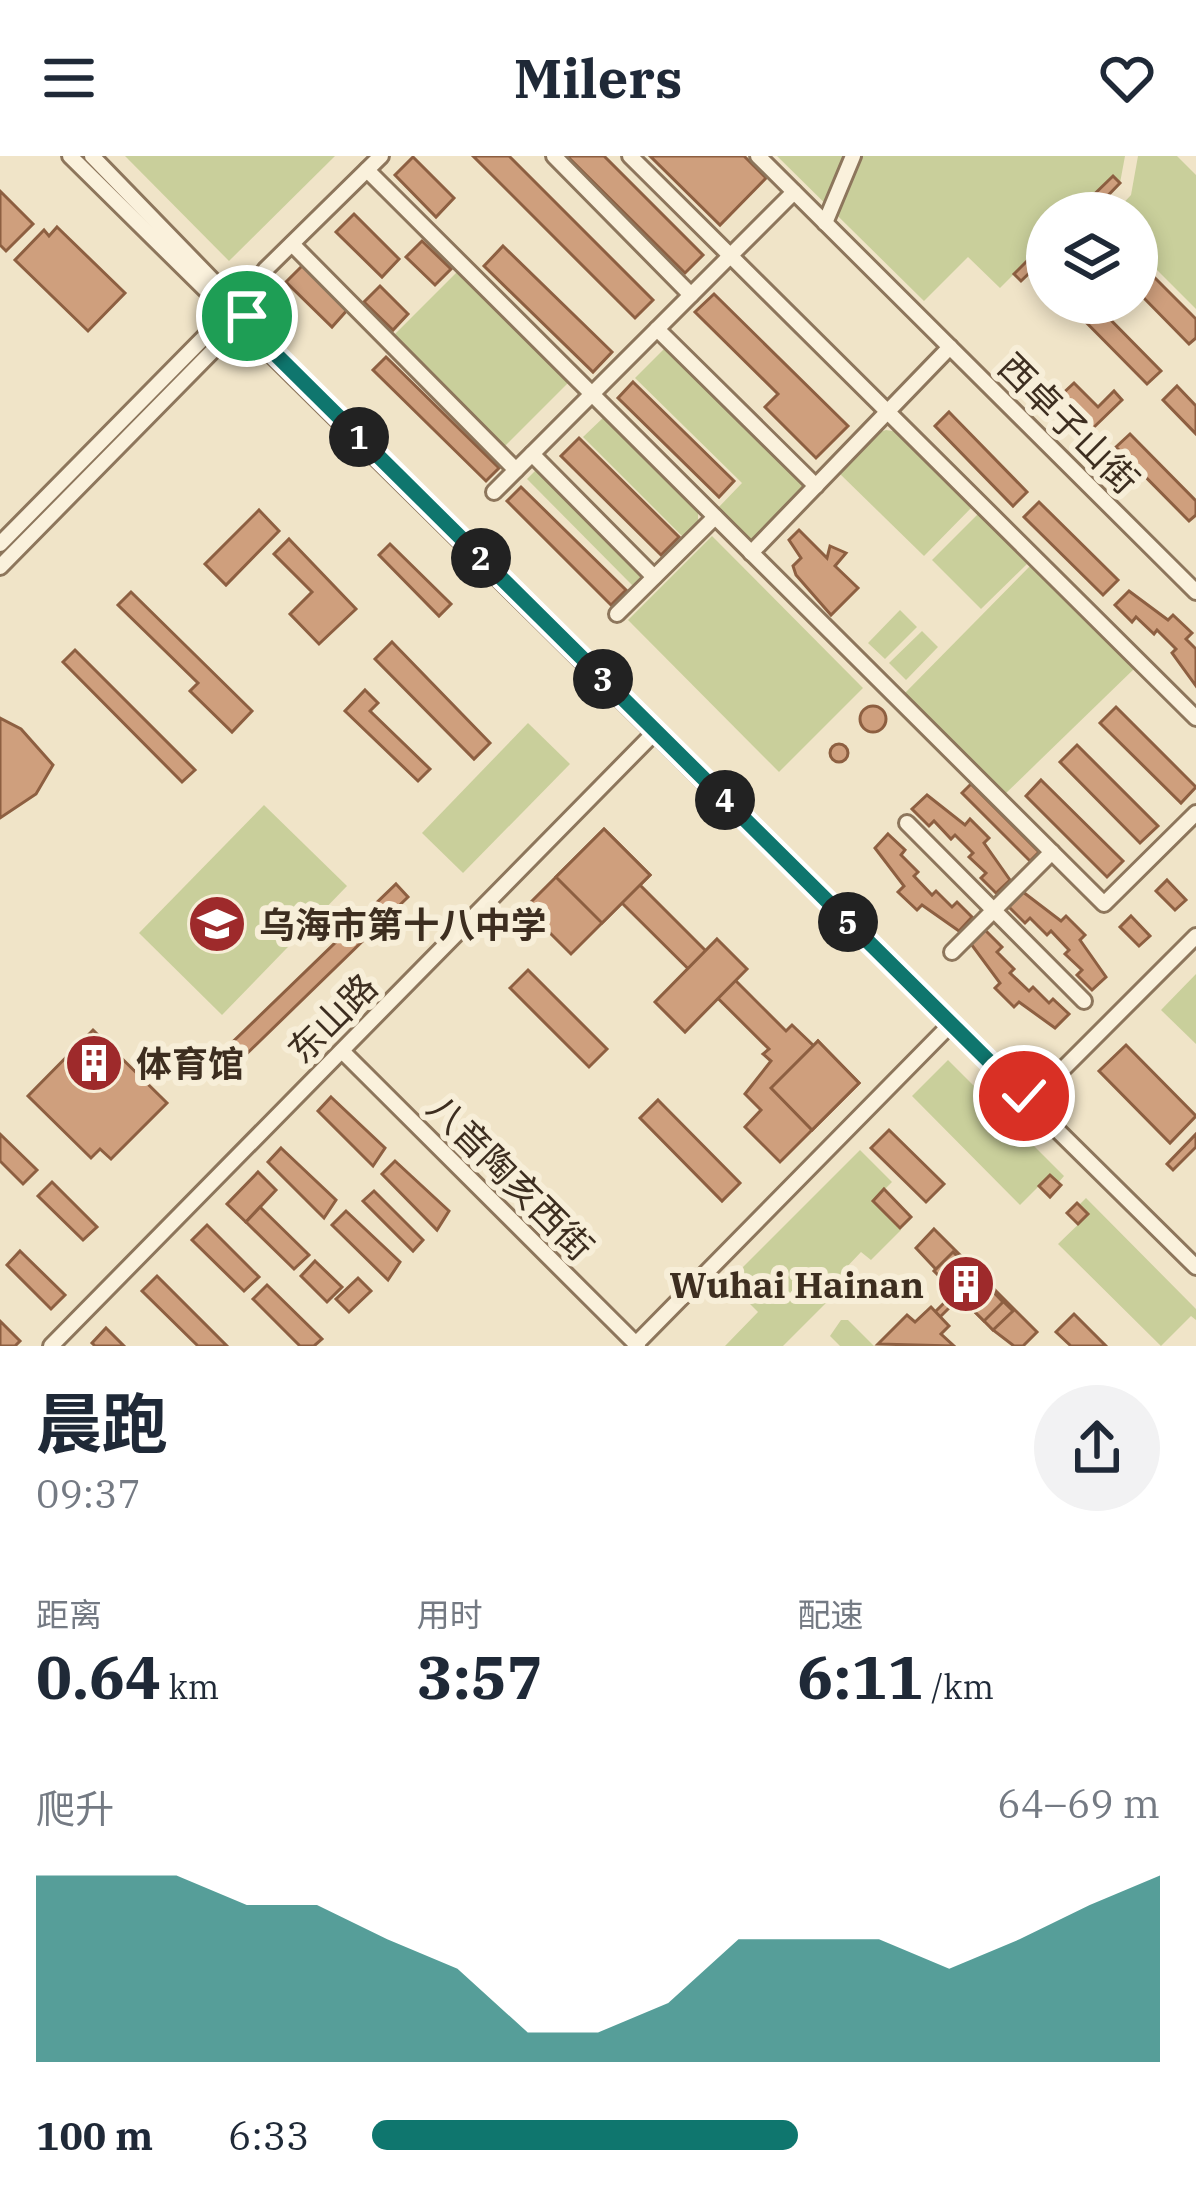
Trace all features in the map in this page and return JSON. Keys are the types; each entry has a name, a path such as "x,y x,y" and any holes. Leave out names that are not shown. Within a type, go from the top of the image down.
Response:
{"street":[{"path":"70,156 239,313 1196,1257"},
{"path":"92,156 239,313 1196,1267"},
{"path":"265,270 381,156"},
{"path":"554,156 692,295"},
{"path":"630,156 1196,718"},
{"name":"西卓子山街","path":"758,156 1196,592"},
{"path":"825,223 853,156"},
{"path":"367,170 1104,904 1196,813"},
{"path":"494,492 794,192"},
{"path":"292,244 516,470"},
{"path":"0,544 239,313"},
{"path":"0,567 239,313"},
{"path":"657,329 816,486"},
{"path":"751,553 950,346"},
{"path":"532,454 654,577"},
{"path":"617,614 715,517"},
{"name":"东山路","path":"51,1346 656,731"},
{"path":"907,824 1084,1001"},
{"path":"952,952 1052,852"},
{"path":"1035,1097 1196,936"},
{"path":"637,1345 951,1024"},
{"name":"八音陶亥西街","path":"341,1051 637,1345"}],"green space":[{"path":"125,156 335,156 229,261"},
{"path":"777,156 1125,156 1120,183 1112,176 1096,192 1026,192 1026,262 1000,288 968,257 924,301"},
{"path":"1138,156 1177,156 1196,175 1196,309 1158,271 1158,192 1132,192"},
{"path":"458,271 569,382 501,450 390,339"},
{"path":"666,347 808,487 753,544 717,509 742,483 635,378"},
{"path":"605,416 698,508 698,524 684,538 583,437"},
{"path":"899,432 974,505 924,556 838,472 875,434"},
{"path":"538,468 641,570 642,579 634,587 527,479"},
{"path":"978,514 1027,564 981,609 932,560"},
{"path":"712,536 863,688 779,772 628,620"},
{"path":"1032,564 1136,667 1003,796 903,695"},
{"path":"900,610 917,627 885,659 868,643"},
{"path":"922,631 938,647 906,680 889,663"},
{"path":"528,723 570,764 463,873 422,833"},
{"path":"264,805 347,886 222,1015 139,933"},
{"path":"1196,974 1196,1044 1161,1010"},
{"path":"948,1060 1064,1176 1058,1183 1050,1175 1020,1205 912,1096"},
{"path":"860,1150 892,1182 873,1201 901,1230 871,1260 861,1252 843,1271 850,1279 783,1346 725,1346 758,1312 728,1282"},
{"path":"1086,1198 1196,1309 1196,1320 1191,1316 1161,1346 1058,1244 1088,1215 1079,1205"},
{"path":"841,1320 848,1320 874,1346 840,1346 830,1336"}],"building":[{"path":"473,156 509,156 653,300 635,318"},
{"path":"567,156 604,156 703,255 685,273"},
{"path":"650,156 744,156 766,178 720,225"},
{"path":"413,157 454,198 436,217 395,175"},
{"path":"1113,176 1120,183 1111,192 1097,192"},
{"path":"0,191 33,224 6,251 0,245"},
{"path":"354,214 399,259 382,277 336,232"},
{"path":"57,227 125,293 88,331 15,260 44,230 49,236"},
{"path":"422,241 451,269 435,285 406,257"},
{"path":"503,246 612,352 593,372 484,266"},
{"path":"1026,262 1026,276 1021,281 1014,274"},
{"path":"304,264 349,308 332,327 286,282"},
{"path":"1158,281 1196,319 1196,338 1189,344 1158,312"},
{"path":"380,286 408,314 393,330 364,302"},
{"path":"714,294 848,426 816,458 765,407 778,394 695,312"},
{"path":"1088,324 1115,324 1161,371 1147,384"},
{"path":"386,357 499,468 486,481 373,370"},
{"path":"633,382 734,481 719,497 618,398"},
{"path":"1074,383 1098,407 1114,391 1122,400 1091,430 1059,397"},
{"path":"1177,386 1196,406 1196,434 1163,400"},
{"path":"949,412 1027,492 1013,506 935,426"},
{"path":"1130,434 1196,501 1196,515 1189,521 1116,447"},
{"path":"579,438 679,537 661,555 561,456"},
{"path":"521,487 626,590 611,605 507,501"},
{"path":"1039,502 1118,580 1103,595 1024,517"},
{"path":"259,510 279,531 226,585 205,564"},
{"path":"799,530 827,558 830,546 846,553 835,566 858,588 831,615 796,575 793,566 801,558 789,540"},
{"path":"289,539 356,609 319,644 290,614 312,592 274,554"},
{"path":"390,544 451,604 439,616 379,555"},
{"path":"1129,591 1168,620 1173,615 1192,633 1186,639 1196,649 1196,686 1172,653 1176,649 1157,630 1154,634 1136,617 1132,622 1115,605"},
{"path":"131,592 252,711 232,732 190,691 198,683 118,605"},
{"path":"392,642 490,743 474,759 375,659"},
{"path":"75,650 195,770 182,782 63,662"},
{"path":"365,690 378,703 370,711 430,769 418,781 345,711"},
{"path":"873,706 886,719 873,732 860,719"},
{"path":"1116,707 1196,787 1181,803 1100,723"},
{"path":"0,718 21,729 53,765 36,794 0,818"},
{"path":"839,744 848,753 839,762 830,753"},
{"path":"1077,745 1158,826 1140,843 1060,762"},
{"path":"1041,780 1123,861 1107,877 1026,796"},
{"path":"971,784 1039,852 1030,861 962,793"},
{"path":"927,795 965,825 970,819 989,838 984,843 1010,880 996,893 981,878 986,873 969,857 973,853 955,835 951,839 934,821 929,826 912,809"},
{"path":"604,829 650,875 640,885 786,1031 792,1025 814,1046 818,1041 859,1083 780,1162 745,1127 761,1110 745,1094 771,1061 763,1054 769,1049 622,903 571,954 525,908"},
{"path":"604,829 650,875 602,923 556,877"},
{"path":"888,834 905,850 901,855 932,895 936,891 952,907 957,902 972,917 959,931 922,905 917,910 898,892 904,886 875,848"},
{"path":"1167,880 1186,900 1175,910 1156,891"},
{"path":"396,884 408,897 228,1072 215,1059"},
{"path":"1023,892 1061,921 1066,916 1085,935 1080,940 1106,977 1092,990 1077,975 1082,970 1065,954 1069,950 1051,931 1047,935 1030,918 1025,923 1008,906"},
{"path":"1131,916 1150,936 1139,946 1120,927"},
{"path":"985,930 1002,947 997,952 1014,969 1010,973 1029,991 1033,987 1069,1014 1055,1028 1019,1002 1014,1007 995,988 1000,983 971,944"},
{"path":"717,939 747,969 685,1032 655,1002"},
{"path":"528,970 607,1049 589,1067 510,988"},
{"name":"体育馆","path":"93,1030 167,1103 111,1159 100,1149 91,1158 28,1096"},
{"path":"818,1041 859,1083 812,1130 771,1088"},
{"path":"1126,1045 1196,1116 1170,1143 1099,1071"},
{"path":"331,1097 385,1148 373,1166 318,1111"},
{"path":"658,1100 740,1183 722,1201 640,1118"},
{"path":"889,1130 944,1184 926,1202 871,1148"},
{"path":"0,1134 37,1170 23,1184 0,1161"},
{"path":"1196,1134 1196,1147 1173,1170 1167,1164"},
{"path":"281,1148 336,1200 324,1218 268,1162"},
{"path":"395,1161 449,1211 437,1230 382,1174"},
{"path":"258,1172 276,1190 246,1222 227,1204"},
{"path":"1050,1175 1061,1185 1050,1197 1039,1186"},
{"path":"52,1182 97,1227 83,1240 38,1196"},
{"path":"884,1189 911,1217 900,1228 873,1201"},
{"path":"374,1191 423,1240 413,1251 363,1201"},
{"path":"1077,1203 1088,1214 1078,1224 1067,1213"},
{"path":"260,1207 309,1255 294,1269 246,1222"},
{"path":"346,1211 400,1262 388,1280 332,1225"},
{"path":"207,1225 259,1277 244,1291 192,1240"},
{"name":"Wuhai Hainan","path":"934,1229 1037,1332 1023,1346 1014,1346 993,1330 916,1248"},
{"path":"20,1251 65,1295 51,1309 7,1265"},
{"path":"953,1252 1013,1311 993,1330 934,1271"},
{"path":"315,1261 342,1287 327,1302 301,1276"},
{"path":"977,1275 1003,1302 984,1321 957,1294"},
{"path":"157,1276 227,1346 198,1346 142,1291"},
{"path":"358,1278 371,1291 349,1312 336,1299"},
{"path":"267,1285 322,1339 314,1346 300,1346 253,1299"},
{"path":"955,1292 960,1297 940,1317 935,1312"},
{"path":"931,1307 949,1326 941,1334 954,1346 878,1344 907,1315 915,1322"},
{"path":"1074,1314 1106,1346 1071,1346 1056,1332"},
{"path":"0,1321 20,1341 15,1346 0,1346"},
{"path":"106,1328 124,1346 92,1343"}],"place":[{"name":"乌海市第十八中学","path":"217,924"},
{"name":"体育馆","path":"94,1063"},
{"name":"Wuhai Hainan","path":"966,1284"}],"route":[{"path":"247,316 242,321 1024,1096"}]}
